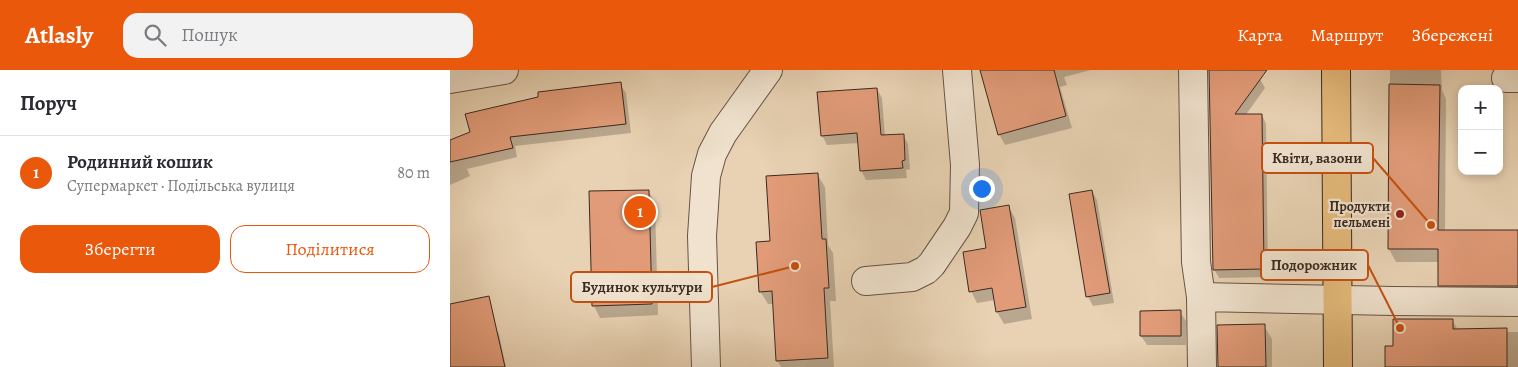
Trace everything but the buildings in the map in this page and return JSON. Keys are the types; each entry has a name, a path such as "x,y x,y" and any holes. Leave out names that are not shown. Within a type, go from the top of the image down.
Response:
{"main road":[{"path":"1336,70 1338,367"}],"street":[{"path":"450,79 504,70"},
{"path":"706,367 702,236 706,176 712,154 723,133 768,70"},
{"path":"866,281 912,277 926,270 947,242 964,214 966,165 957,70"},
{"path":"1193,70 1196,262 1201,298 1202,367"},
{"path":"1201,298 1518,302"}],"place":[{"name":"Родинний кошик","path":"640,212"},
{"name":"Продукти пельмені","path":"1400,214"},
{"name":"Квіти, вазони","path":"1431,225"},
{"name":"Будинок культури","path":"795,266"},
{"name":"Подорожник","path":"1400,328"}]}
